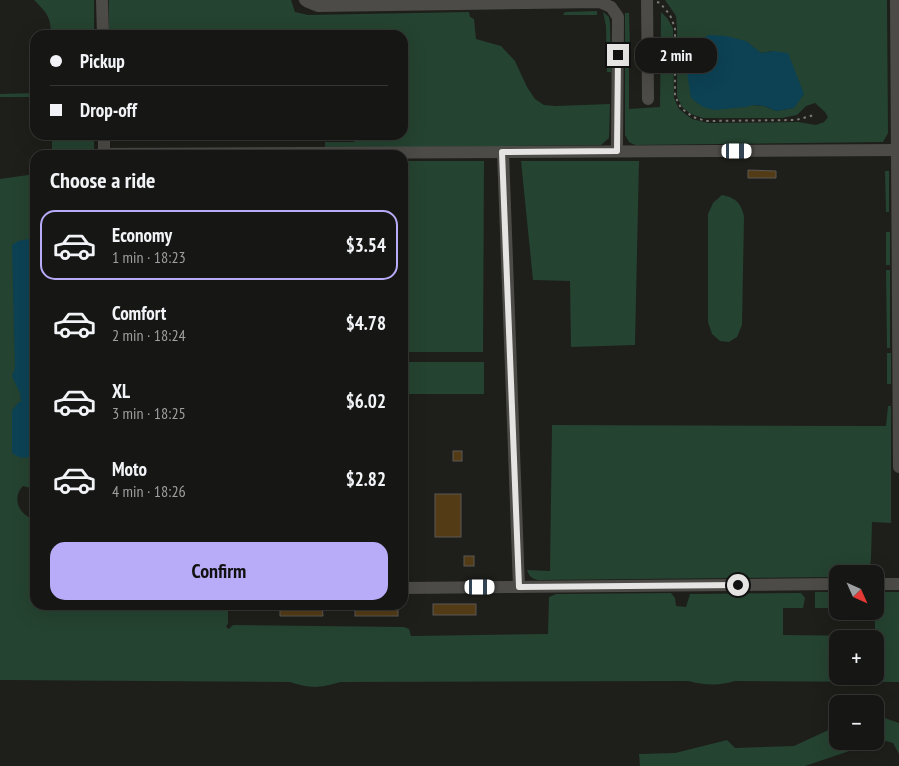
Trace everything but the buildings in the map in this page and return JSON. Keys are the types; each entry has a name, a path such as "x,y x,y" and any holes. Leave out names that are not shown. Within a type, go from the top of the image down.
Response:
{"lane":[{"path":"102,0 102,30"},
{"path":"305,0 318,6 615,3 618,17 617,151"},
{"path":"647,0 648,100"},
{"path":"896,0 899,467"},
{"path":"408,153 898,150"},
{"path":"502,152 519,587"},
{"path":"408,588 829,584"},
{"path":"884,584 899,584"}],"path":[{"path":"653,0 660,4 670,15 675,28 675,96 681,108 692,117 706,121 796,120 814,115"}],"green space":[{"path":"34,0 94,0 94,30 51,30 47,16"},
{"path":"109,0 291,0 295,12 308,15 469,12 470,17 474,19 476,39 501,46 515,61 535,99 544,105 610,104 609,138 601,145 325,148 325,142 408,140 408,30 109,30"},
{"path":"665,0 887,0 888,133 883,142 635,145 629,142 625,135 625,54 629,54 629,109 660,107 661,12 673,28 674,98 679,109 692,119 708,123 798,122 816,125 824,122 828,117 815,103 806,106 797,115 782,118 703,118 691,114 682,107 677,96 676,16","holes":["746,41 760,53 773,51 804,94 793,108 776,111 764,106 752,105"]},
{"path":"597,11 597,15 563,15 565,12"},
{"path":"603,12 609,17 610,24 611,72 607,72 606,26"},
{"path":"625,13 629,13 630,48 625,48"},
{"path":"30,93 30,97 0,97 0,94"},
{"path":"52,140 94,140 94,150 52,150"},
{"path":"408,161 484,161 483,352 408,352"},
{"path":"521,161 639,161 635,345 571,347 570,281 533,280"},
{"path":"885,171 889,171 889,212 886,212"},
{"path":"30,175 30,488 23,486 17,498 20,510 30,518 30,610 228,610 228,623 226,627 229,629 233,625 404,627 409,629 411,636 548,634 549,597 556,594 671,593 675,598 676,606 686,607 690,594 801,593 805,598 803,608 783,608 783,635 829,636 829,682 735,681 723,684 688,681 341,682 316,687 290,682 0,680 0,179"},
{"path":"722,195 737,201 744,216 742,325 737,337 729,342 720,341 712,334 708,322 708,214 713,203"},
{"path":"886,232 890,232 890,265 886,265"},
{"path":"886,270 890,270 890,348 887,348"},
{"path":"887,353 891,353 891,384 887,384"},
{"path":"408,362 484,362 484,394 408,394"},
{"path":"888,406 891,406 891,523 872,522 870,565 829,565 829,577 538,580 532,578 527,570 550,571 552,425 886,426"},
{"path":"815,592 829,592 829,608 815,608"},
{"path":"884,592 899,592 899,682 884,682 884,630 875,630 875,620 884,620"},
{"path":"884,718 899,723 899,754 893,743 884,741"},
{"path":"829,730 829,750 852,750 805,766 640,766 639,754 675,753 727,740 735,748 794,746"}],"water":[{"path":"709,35 726,36 746,41 761,53 773,51 788,53 804,94 794,108 776,111 764,106 753,105 714,110 703,107 691,98 686,65 698,41"},
{"path":"30,239 30,457 22,458 12,453 12,411 21,401 20,393 12,376 15,368 12,245 18,241"}],"route":[{"path":"618,55 617,151 502,152 519,587 738,585"}]}
